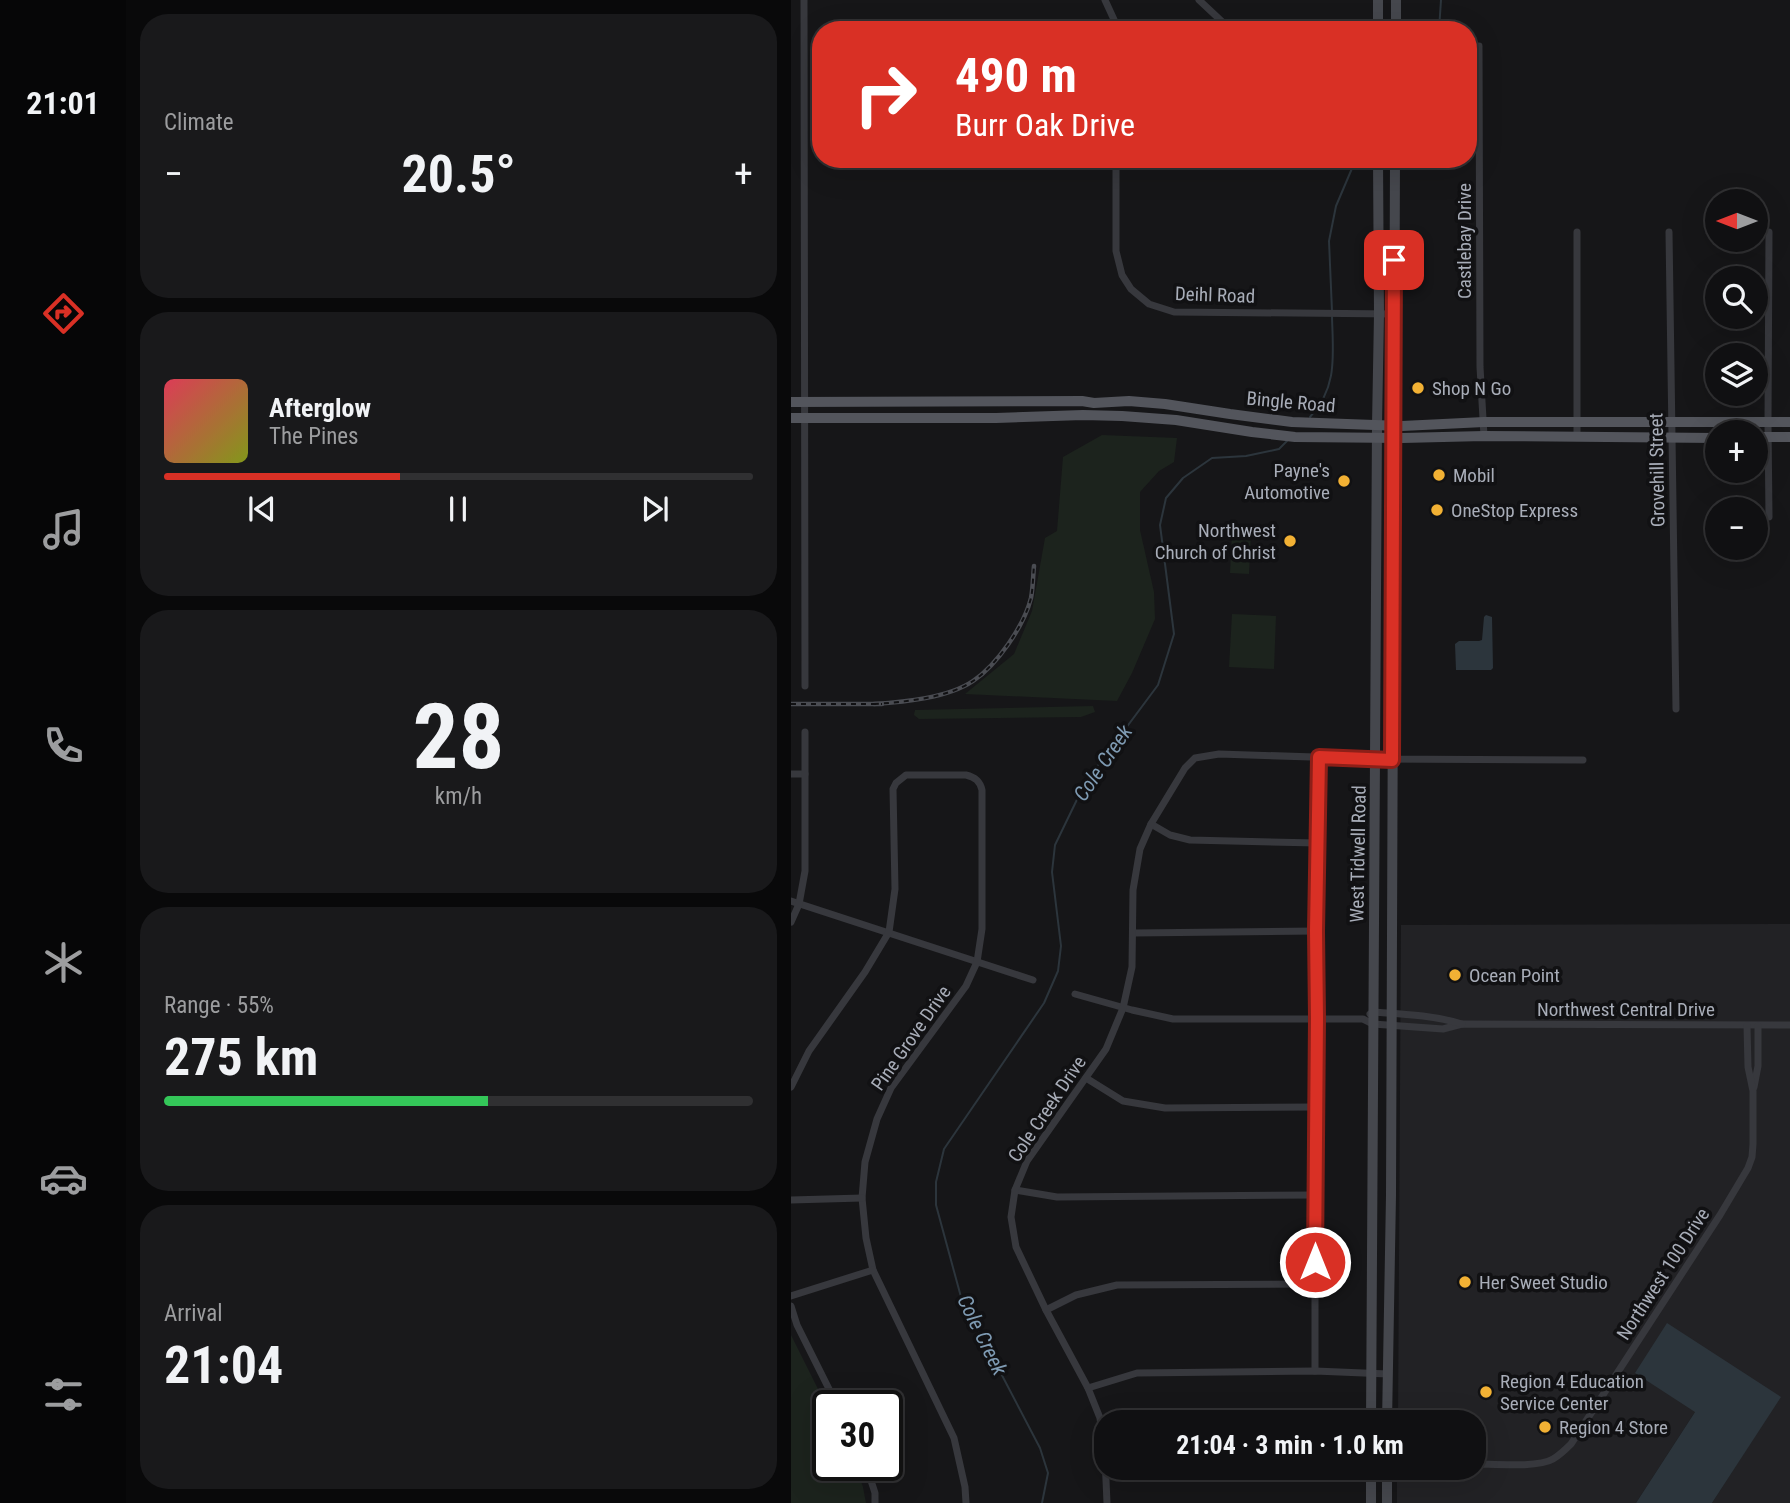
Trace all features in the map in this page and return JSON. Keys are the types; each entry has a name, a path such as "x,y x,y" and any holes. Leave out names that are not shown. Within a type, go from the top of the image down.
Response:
{"main road":[{"path":"1378,0 1378,21"},
{"path":"1396,0 1396,21"},
{"name":"West Tidwell Road","path":"1371,1410 1378,168"},
{"name":"West Tidwell Road","path":"1387,1410 1391,1195 1395,168"},
{"path":"1378,234 1394,233"},
{"path":"1082,401 1083,415"},
{"name":"Bingle Road","path":"791,402 1129,401 1273,420 1394,426 1483,422 1705,423"},
{"path":"947,402 947,418"},
{"path":"1228,428 1230,414"},
{"name":"Bingle Road","path":"791,418 996,418 1083,415 1158,418 1267,434 1311,437 1705,438"},
{"name":"Bingle Road","path":"1768,422 1790,422"},
{"path":"1768,437 1790,437"},
{"path":"1377,557 1393,556"},
{"path":"1376,642 1393,642"},
{"path":"1373,1197 1391,1195"},
{"path":"1371,1480 1371,1503"},
{"path":"1386,1480 1387,1503"}],"street":[{"path":"804,0 805,686"},
{"path":"1105,0 1114,21"},
{"path":"1199,0 1221,21"},
{"name":"Castlebay Drive","path":"1479,46 1480,367 1483,436"},
{"name":"Deihl Road","path":"1116,168 1116,251 1122,275 1131,289 1149,304 1174,312 1394,314"},
{"path":"1577,232 1577,436"},
{"name":"Grovehill Street","path":"1669,232 1676,709"},
{"path":"1767,420 1769,232"},
{"path":"1768,437 1769,517"},
{"path":"791,922 805,871 805,732"},
{"name":"Cole Creek Drive","path":"1107,1503 1100,1418 1088,1388 1016,1247 1011,1217 1015,1190 1027,1161 1105,1049 1123,1008 1132,967 1133,890 1140,849 1151,824 1185,768 1195,758 1219,754 1319,757"},
{"path":"1315,1371 1319,757 1392,760 1583,760"},
{"path":"791,774 805,774"},
{"name":"Pine Grove Drive","path":"888,932 895,889 895,783 906,775 973,776 982,790 982,929 977,962 966,986 891,1088 877,1119 865,1162 862,1198 873,1270 954,1438 966,1503"},
{"path":"1151,824 1170,835 1190,841 1317,843"},
{"path":"795,903 1033,980"},
{"path":"1133,933 1316,931"},
{"path":"791,1087 809,1051 865,972 888,932"},
{"path":"1075,995 1173,1019 1363,1019 1373,1024"},
{"path":"1363,1019 1373,1012"},
{"name":"Northwest Central Drive","path":"1373,1012 1445,1018 1462,1024"},
{"name":"Northwest Central Drive","path":"1373,1024 1443,1029 1462,1024 1790,1026"},
{"name":"Northwest 100 Drive","path":"1747,1026 1748,1067 1753,1091"},
{"name":"Northwest 100 Drive","path":"1486,1464 1538,1464 1551,1461 1571,1444 1720,1215 1748,1168 1753,1150 1753,1091 1758,1066 1758,1026"},
{"path":"1086,1078 1123,1101 1165,1108 1315,1107"},
{"path":"1015,1190 1057,1197 1315,1195"},
{"path":"791,1200 862,1198"},
{"path":"791,1296 873,1270"},
{"path":"1046,1310 1076,1295 1117,1285 1315,1284"},
{"path":"791,1306 797,1325 830,1390"},
{"path":"1088,1388 1137,1373 1315,1371 1388,1374"},
{"path":"871,1481 875,1503"}],"shaded area":[{"path":"1102,435 1177,438 1174,462 1159,471 1140,492 1140,530 1154,592 1155,619 1132,673 1117,701 965,694 1014,654 1032,611 1045,538 1057,531 1063,457"},
{"path":"1232,534 1251,535 1249,574 1230,573"},
{"path":"1232,614 1276,616 1274,669 1229,667"},
{"path":"1486,615 1492,617 1493,668 1456,670 1455,644 1459,641 1482,640"},
{"path":"1093,706 1095,712 1081,717 919,719 914,715 915,710"},
{"path":"1790,924 1790,1503 1712,1503 1780,1397 1695,1412 1636,1503 1397,1503 1397,1480 1486,1480 1486,1410 1398,1410 1401,925"},
{"path":"1667,1323 1781,1397 1712,1503 1636,1503 1695,1412 1635,1373"},
{"path":"791,1335 818,1390 812,1390 812,1481 861,1481 866,1503 791,1503"}],"waterway":[{"name":"Cole Creek","path":"1440,21 1441,0"},
{"name":"Cole Creek","path":"1332,311 1329,241 1336,206 1352,168"},
{"name":"Cole Creek","path":"1310,417 1319,406 1330,382 1333,357 1332,317"},
{"name":"Cole Creek","path":"1042,1503 1048,1473 1040,1448 961,1297 936,1205 936,1182 944,1149 1044,1003 1058,971 1061,946 1052,872 1055,845 1085,783 1158,685 1174,634 1160,525 1166,498 1183,478 1212,458 1246,456 1279,449 1287,441"}],"railway":[{"path":"874,704 939,695 963,687 982,674 1000,655 1022,621 1031,598 1034,566"},
{"path":"791,704 882,704"}],"place":[{"name":"Shop N Go","path":"1418,388"},
{"name":"Mobil","path":"1439,475"},
{"name":"Payne's Automotive","path":"1344,481"},
{"name":"OneStop Express","path":"1437,510"},
{"name":"Northwest Church of Christ","path":"1290,541"},
{"name":"Ocean Point","path":"1455,975"},
{"name":"Her Sweet Studio","path":"1465,1282"},
{"name":"Region 4 Education Service Center","path":"1486,1392"},
{"name":"Region 4 Store","path":"1545,1427"}],"route":[{"path":"1315,1262 1319,757 1392,760 1394,260"}]}
